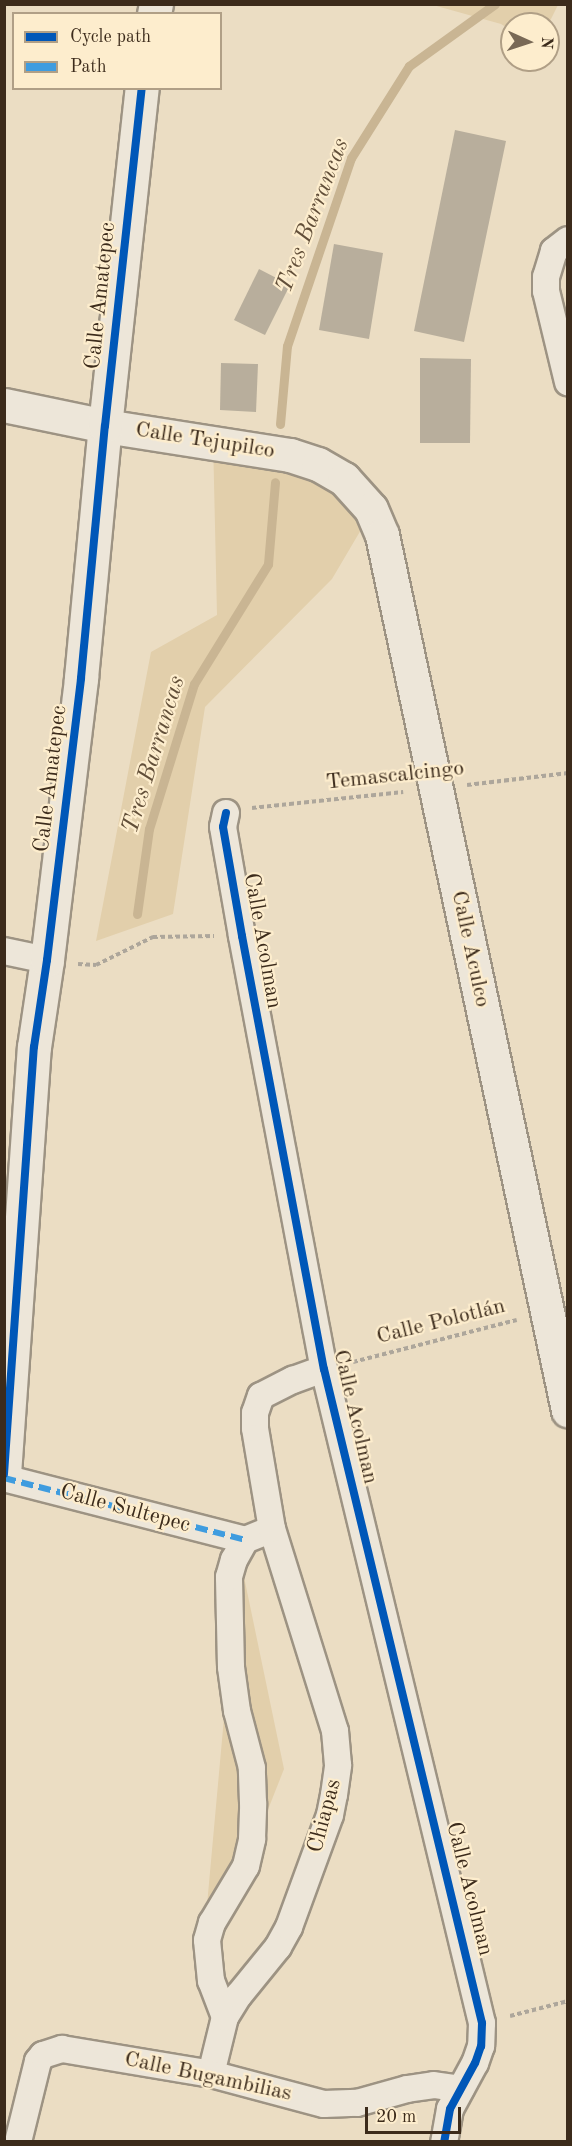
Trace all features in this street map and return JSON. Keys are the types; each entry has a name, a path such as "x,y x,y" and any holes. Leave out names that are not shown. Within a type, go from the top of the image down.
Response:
{"street":[{"name":"Calle Amatepec","path":"4,1476 34,1047 48,960 81,678 105,426 142,90"},
{"path":"567,240 554,251 548,263 546,291 567,382"},
{"name":"Calle Tejupilco","path":"4,405 105,426 290,455 318,464 344,479 360,494"},
{"name":"Calle Aculco","path":"360,494 371,509 382,535 567,1410"},
{"name":"Calle Acolman","path":"226,813 223,828 242,936 324,1370 482,2023"},
{"path":"4,951 48,960"},
{"name":"Chiapas","path":"211,2074 225,2017 239,1995 278,1947 289,1927 330,1815 338,1765 335,1731 272,1529 255,1428 257,1404 267,1391 324,1370"},
{"name":"Calle Sultepec","path":"4,1476 245,1540"},
{"path":"225,2017 211,1981 207,1940 212,1923 246,1866 252,1839 252,1768 237,1711 231,1667 229,1577 234,1560 245,1540 272,1529"},
{"path":"444,2142 450,2109 481,2046 482,2023"},
{"name":"Calle Bugambilias","path":"18,2142 34,2072 43,2055 62,2049 211,2074 324,2104 340,2105 425,2086 461,2088"}],"path":[{"path":"48,960 96,965 153,937 242,936"},
{"path":"482,2023 567,2001"}],"shaded area":[{"path":"433,5 558,5 554,12 500,12 500,24"},
{"path":"213,438 311,471 375,506 332,579 205,707 173,914 96,941 151,652 217,615"},
{"path":"239,1553 284,1769 200,1982"}],"building":[{"path":"455,130 506,141 464,342 414,331"},
{"path":"334,244 383,253 369,339 319,330"},
{"path":"259,269 290,285 265,335 234,320"},
{"path":"420,358 471,359 470,443 420,443"},
{"path":"221,363 258,364 256,412 220,410"}],"waterway":[{"name":"Tres Barrancas","path":"280,424 287,346 351,158 409,66 495,4"},
{"name":"Tres Barrancas","path":"137,914 149,829 194,684 268,564 275,482"}],"marked path":[{"path":"4,1478 245,1540"}],"cycle path":[{"path":"4,1474 34,1047 47,960 81,678 105,426 142,90"},
{"path":"226,813 223,827 242,936 324,1369 482,2023 481,2046 475,2063 450,2109 444,2142"}]}
